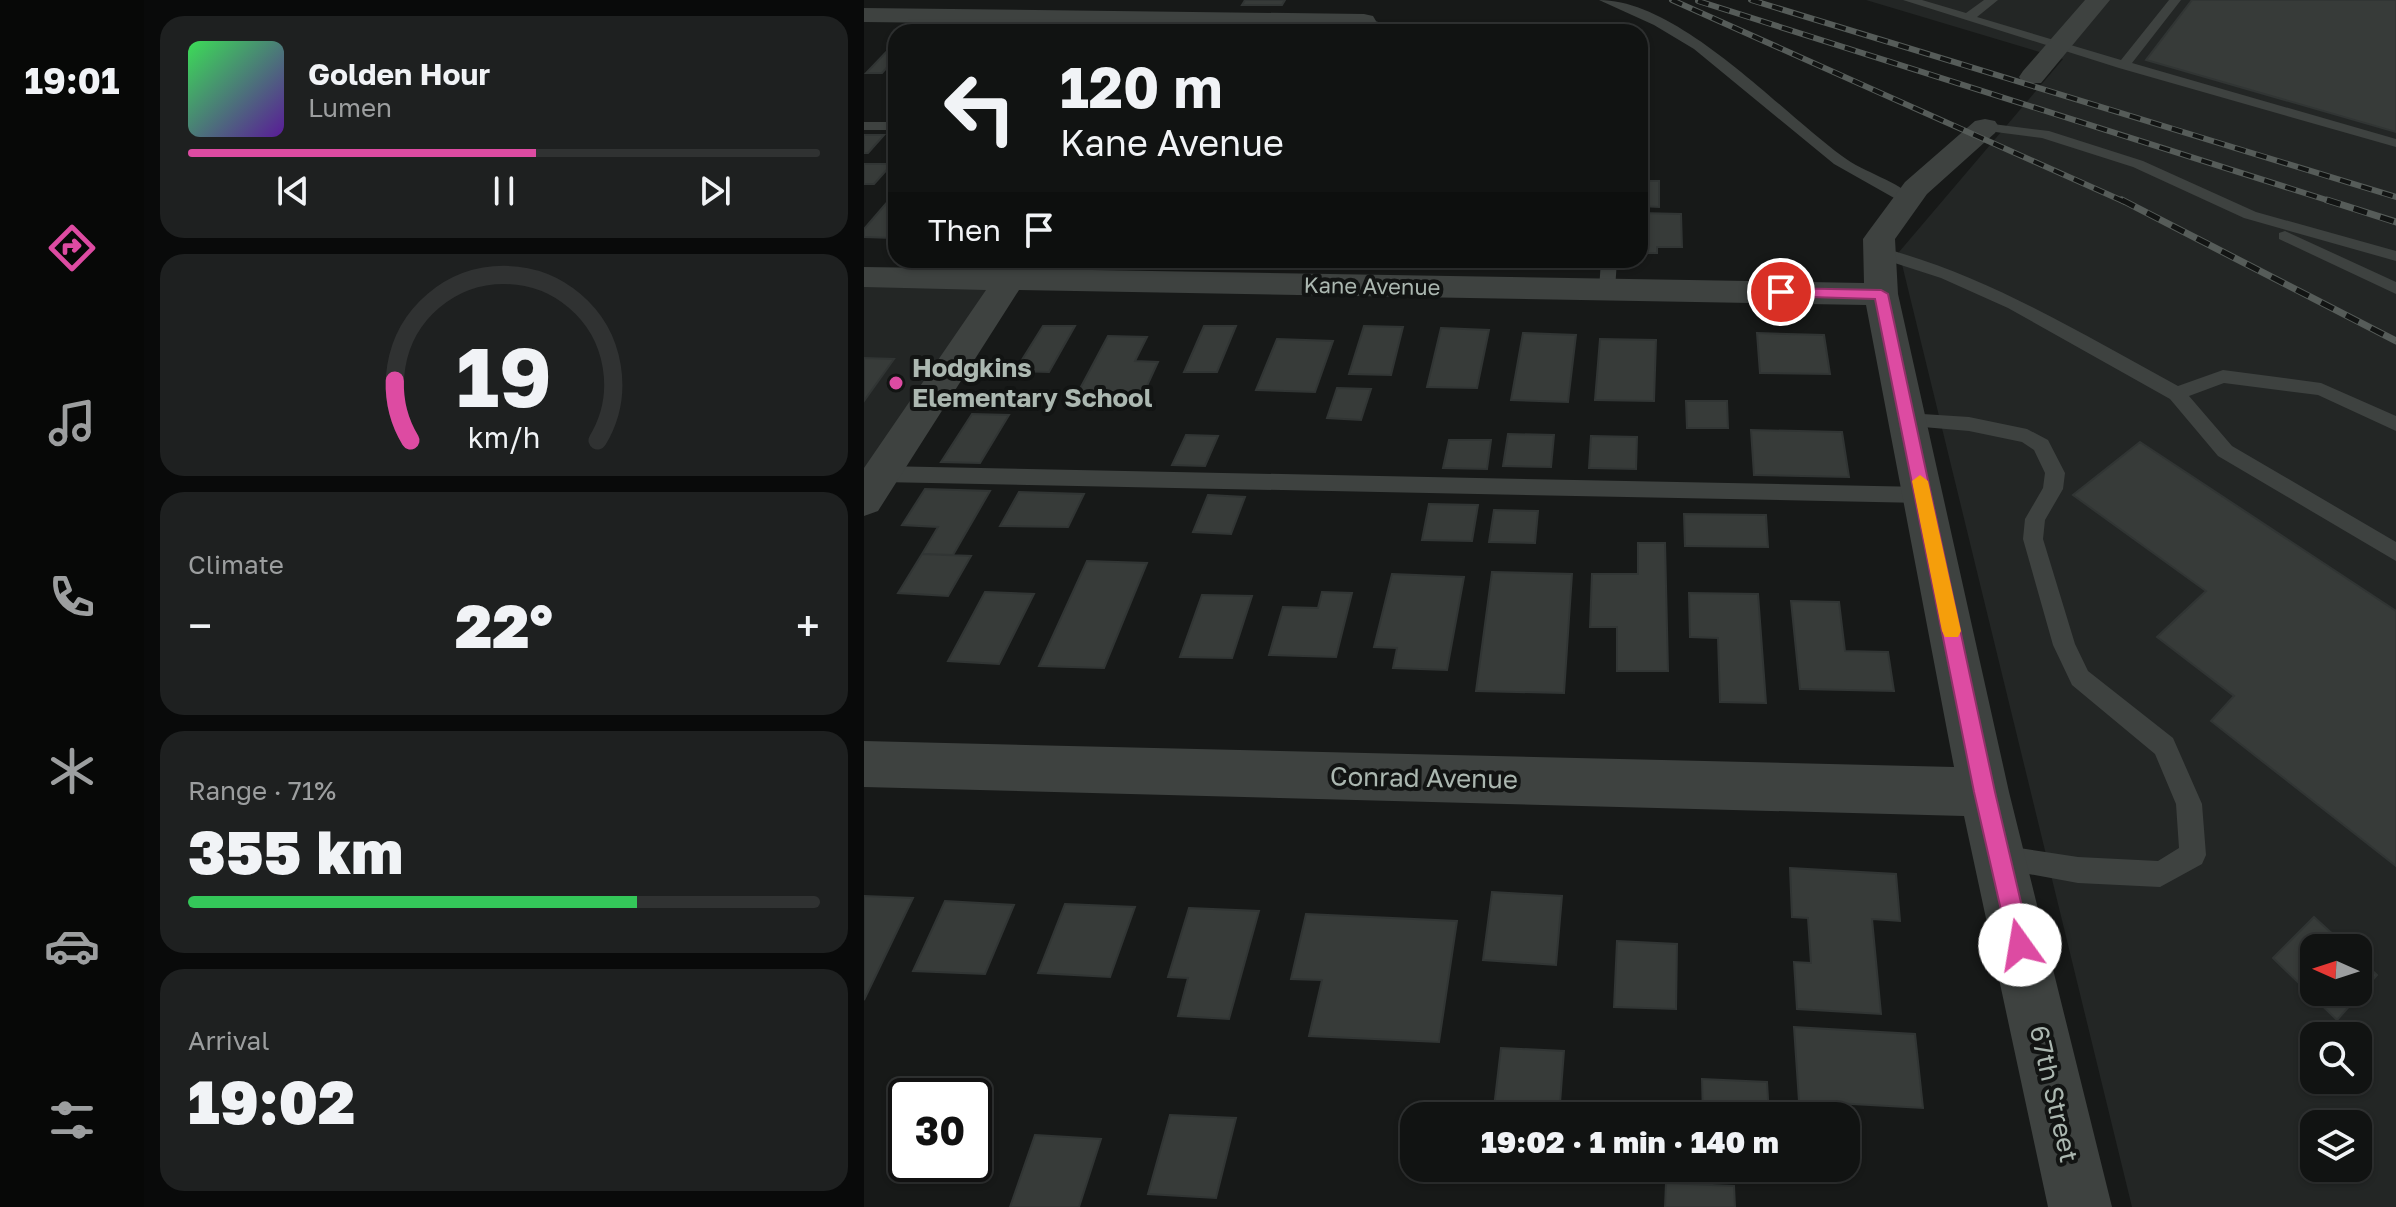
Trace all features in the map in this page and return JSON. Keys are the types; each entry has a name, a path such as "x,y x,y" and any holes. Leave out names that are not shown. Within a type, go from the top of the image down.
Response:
{"street":[{"path":"2032,77 2098,0"},
{"path":"864,15 1146,24"},
{"path":"1224,24 1364,21"},
{"path":"1880,273 1879,239 1916,188 1985,127"},
{"path":"872,487 1016,270"},
{"name":"Kane Avenue","path":"864,277 1016,270 1608,275 1880,273"},
{"name":"67th Street","path":"1880,273 1907,420 1984,792 2080,1207"},
{"name":"Conrad Avenue","path":"864,764 1984,792"}],"lane":[{"path":"1605,0 1658,22 1699,46 1839,161 1908,200"},
{"path":"1909,0 2396,143"},
{"path":"1967,18 1992,0"},
{"path":"2124,65 2175,0"},
{"path":"1364,21 1372,24"},
{"path":"864,126 888,126"},
{"path":"1985,127 2044,134 2138,164 2250,215 2281,234 2396,289"},
{"path":"2250,215 2396,256"},
{"path":"1880,273 1947,274 2014,304 2177,394 2225,451 2396,552"},
{"path":"2177,394 2223,376 2307,387 2321,389 2396,424"},
{"path":"1907,420 1969,424 2027,436 2041,445 2055,473 2053,489 2035,519 2033,539 2064,645 2080,678 2113,701 2164,746 2189,804 2193,855 2160,874 2078,870 2000,858"},
{"path":"872,487 1923,495"}],"shaded area":[{"path":"1866,0 2396,0 2396,1207 2132,1207 1899,252 2063,59"},
{"name":"Hodgkins Elementary School","path":"864,285 992,288 864,478"}],"building":[{"path":"1245,0 1285,0 1282,5 1242,5"},
{"path":"2192,0 2396,0 2396,132 2146,60"},
{"path":"888,50 888,66 882,73 866,73"},
{"path":"864,135 884,135 868,153 864,153"},
{"path":"864,164 888,164 888,168 874,184 864,184"},
{"path":"1648,181 1659,181 1659,207 1648,206"},
{"path":"888,201 888,238 864,237 864,229"},
{"path":"1648,213 1681,214 1682,247 1657,247 1657,253 1648,253"},
{"path":"1043,326 1075,326 1049,372 1015,371"},
{"path":"1204,326 1236,326 1217,372 1184,372"},
{"path":"1364,326 1403,327 1391,375 1349,374"},
{"path":"1441,328 1489,330 1477,388 1427,387"},
{"path":"1523,333 1576,335 1568,402 1511,400"},
{"path":"1757,333 1824,335 1830,374 1760,373"},
{"path":"1108,336 1147,337 1135,361 1158,362 1141,399 1075,398"},
{"path":"1277,339 1333,341 1315,392 1256,390"},
{"path":"1600,339 1656,340 1654,401 1595,400"},
{"name":"Hodgkins Elementary School","path":"864,358 894,359 864,401"},
{"path":"1337,388 1371,389 1361,420 1327,418"},
{"path":"1686,401 1727,401 1728,428 1687,428"},
{"path":"972,414 1009,415 980,463 941,462"},
{"path":"1751,430 1842,432 1849,477 1754,475"},
{"path":"1508,434 1554,435 1551,467 1503,466"},
{"path":"1186,435 1218,436 1205,466 1172,465"},
{"path":"1591,436 1637,437 1636,469 1589,468"},
{"path":"1449,440 1491,440 1487,469 1443,468"},
{"path":"2140,442 2396,611 2396,866 2211,721 2234,696 2157,637 2206,591 2073,495"},
{"path":"925,489 990,491 953,555 922,554 938,527 902,525"},
{"path":"1019,492 1084,494 1068,527 1000,526"},
{"path":"1208,495 1245,497 1231,534 1193,532"},
{"path":"1429,504 1478,505 1472,541 1422,540"},
{"path":"1494,510 1538,511 1535,543 1489,542"},
{"path":"1684,514 1766,515 1768,547 1685,546"},
{"path":"1638,543 1665,543 1668,671 1617,671 1617,627 1590,627 1592,574 1638,574"},
{"path":"922,554 971,556 948,596 898,593"},
{"path":"1087,561 1147,563 1104,668 1039,666"},
{"path":"1492,572 1572,574 1564,693 1476,691"},
{"path":"1392,574 1464,577 1447,670 1393,668 1397,648 1374,647"},
{"path":"985,592 1034,594 999,664 948,661"},
{"path":"1322,592 1352,593 1336,657 1269,655 1283,607 1318,608"},
{"path":"1689,593 1758,594 1766,703 1720,702 1718,638 1690,637"},
{"path":"1202,595 1252,596 1232,658 1180,657"},
{"path":"1791,601 1839,602 1845,651 1888,652 1894,691 1800,689"},
{"path":"1790,868 1896,874 1900,921 1872,919 1881,1014 1797,1009 1794,962 1811,963 1808,918 1792,917"},
{"path":"1492,892 1562,896 1556,965 1483,960"},
{"path":"864,896 913,898 864,1000"},
{"path":"945,901 1014,905 985,974 913,971"},
{"path":"1065,904 1135,907 1110,977 1038,973"},
{"path":"1189,908 1259,911 1229,1019 1178,1016 1188,978 1168,977"},
{"path":"1306,914 1457,921 1439,1042 1309,1036 1322,980 1291,979"},
{"path":"2314,917 2333,934 2300,934 2300,984 2273,958"},
{"path":"1617,941 1677,944 1676,1009 1614,1007"},
{"path":"2323,1006 2349,1006 2337,1020"},
{"path":"1794,1027 1915,1034 1923,1108 1860,1104 1860,1102 1799,1101"},
{"path":"1501,1048 1564,1051 1560,1102 1495,1102"},
{"path":"1702,1079 1767,1082 1768,1102 1703,1102"},
{"path":"1170,1115 1236,1118 1216,1198 1148,1194"},
{"path":"1035,1135 1101,1139 1079,1207 1010,1207"},
{"path":"1666,1183 1734,1186 1735,1207 1665,1207"}],"railway":[{"path":"1672,0 2125,202"},
{"path":"1751,0 2396,197"},
{"path":"1698,1 2333,202"},
{"path":"2122,200 2396,341"},
{"path":"2327,200 2396,222"}],"slow traffic":[{"path":"1920,481 1951,631"}],"place":[{"name":"Hodgkins Elementary School","path":"896,383"}],"route":[{"path":"1781,292 1881,294 1984,792 2020,945"}]}
